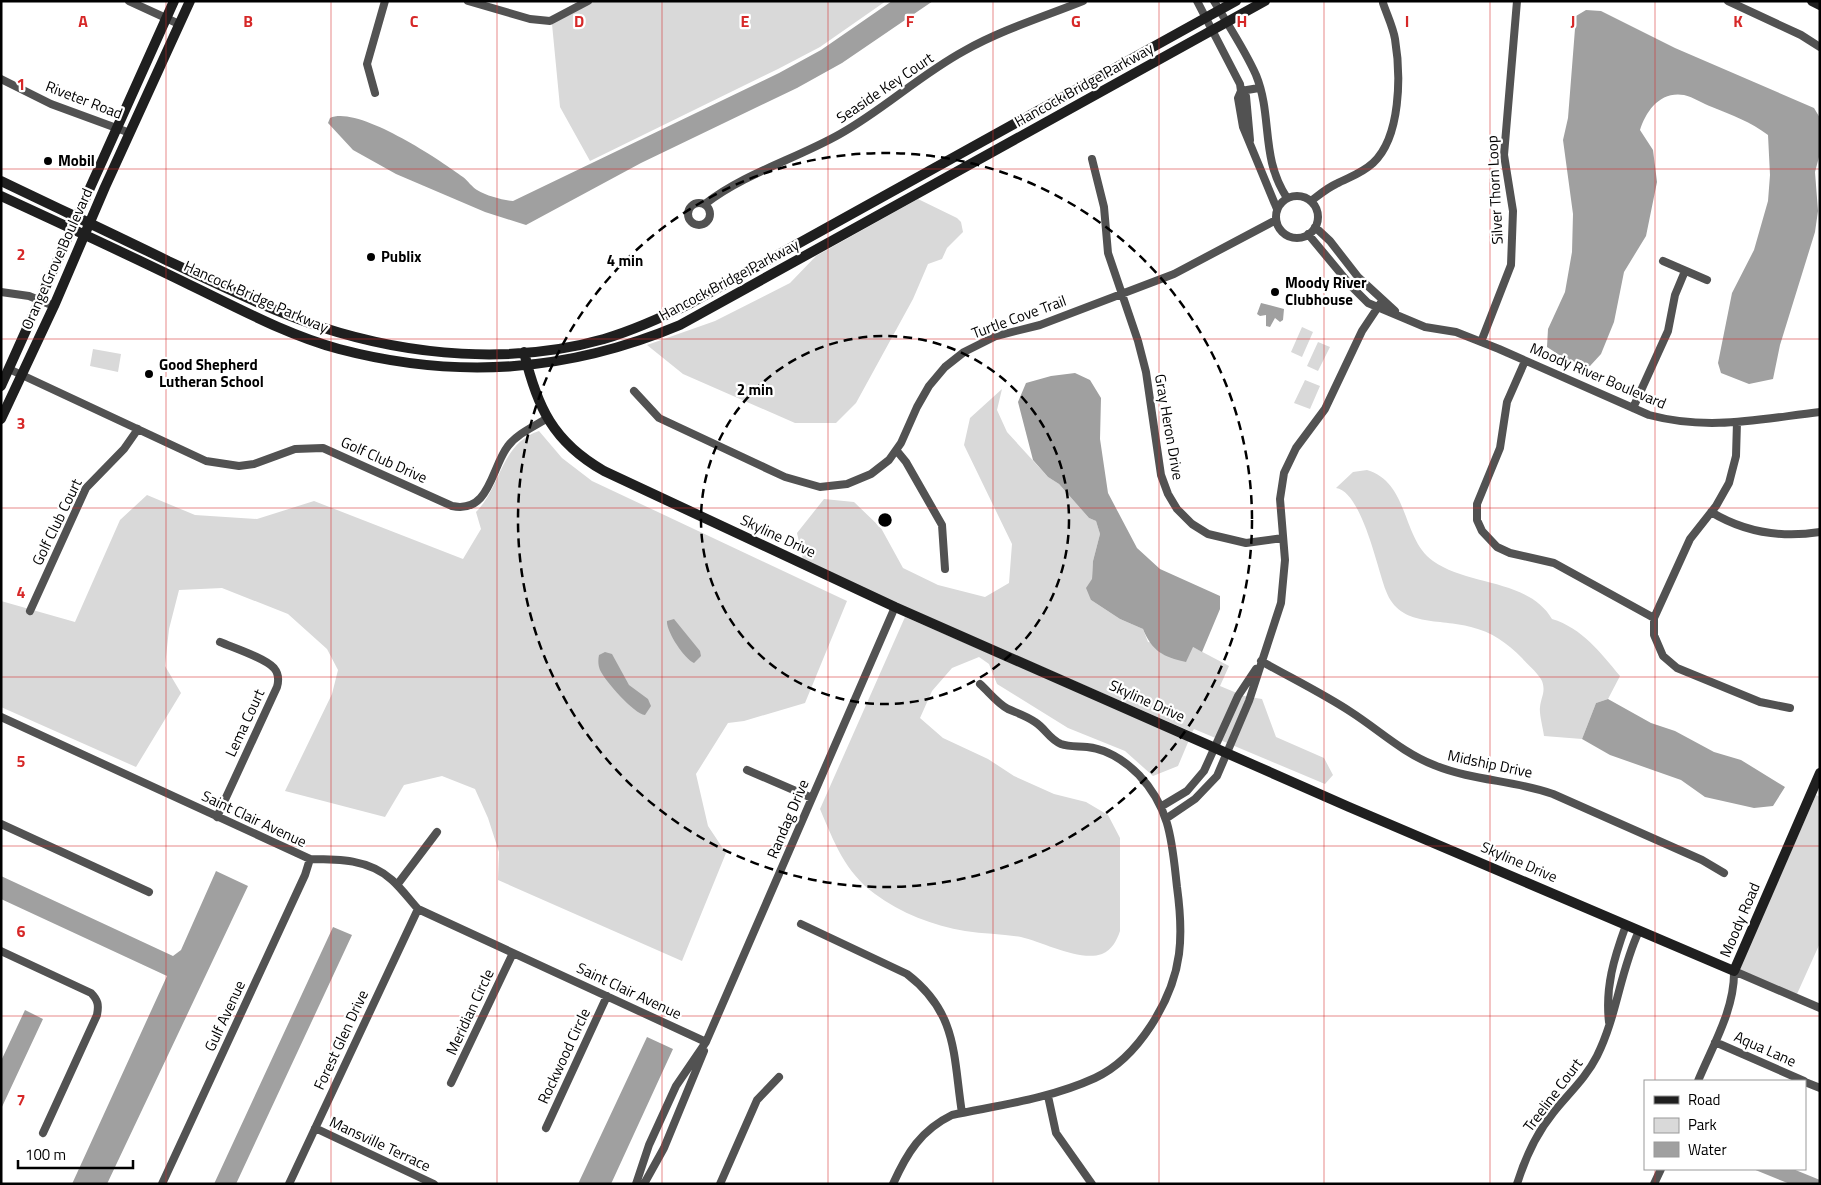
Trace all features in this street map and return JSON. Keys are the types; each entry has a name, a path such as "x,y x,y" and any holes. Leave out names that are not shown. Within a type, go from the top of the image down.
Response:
{"main road":[{"name":"Orange Grove Boulevard","path":"1,386 174,1"},
{"name":"Orange Grove Boulevard","path":"1,419 54,306 190,1"},
{"name":"Hancock Bridge Parkway","path":"1,181 204,278 297,319 354,338 434,351 524,352 572,346 604,339 672,312 735,280 1205,18 1217,6 1236,1"},
{"name":"Hancock Bridge Parkway","path":"1,196 85,234 242,310 290,331 338,348 422,365 471,368 527,366 605,351 680,325 1265,1"},
{"path":"1812,1 1820,5"},
{"name":"Skyline Drive","path":"524,352 527,366 546,419 575,451 604,471 894,607 1349,807 1734,971"},
{"name":"Moody Road","path":"1734,971 1820,773"}],"street":[{"path":"129,1 179,24"},
{"path":"375,93 367,64 385,1"},
{"path":"468,1 539,21 550,21 588,1"},
{"path":"571,1 575,9"},
{"name":"Seaside Key Court","path":"705,204 726,188 826,142 854,126 962,52 997,34 1083,1"},
{"path":"1197,1 1240,84 1241,91 1246,96 1246,128 1250,145 1277,209 1276,220 1280,230 1291,237 1298,238 1308,234 1315,227 1318,217 1311,202 1302,196 1288,198 1277,209"},
{"name":"Silver Thorn Loop","path":"1481,342 1511,265 1513,211 1504,155 1517,1"},
{"path":"1728,1 1801,35 1820,47"},
{"path":"1311,202 1336,183 1366,169 1383,152 1390,136 1398,86 1397,57 1393,29 1382,3"},
{"path":"1217,6 1256,76 1274,174 1288,198"},
{"name":"Riveter Road","path":"1,79 51,104 130,133"},
{"path":"1241,91 1259,88"},
{"path":"1246,128 1266,126"},
{"name":"Gray Heron Drive","path":"1092,158 1104,207 1108,252 1146,372 1161,475 1168,494 1177,509 1192,524 1208,534 1246,543 1283,538"},
{"name":"Turtle Cove Trail","path":"634,391 659,418 785,477 811,486 838,486 856,481 880,468 897,451 924,393 940,372 958,357 990,339 1040,325 1174,274 1276,220"},
{"name":"Moody River Boulevard","path":"1315,227 1330,241 1381,304 1402,318 1425,327 1456,332 1633,408 1671,421 1715,425 1819,410"},
{"name":"Moody River Boulevard","path":"1308,234 1352,287 1368,302 1381,304"},
{"path":"1663,261 1707,280"},
{"path":"1633,408 1670,326 1673,301 1685,271"},
{"path":"1,292 40,299 54,306"},
{"path":"1166,818 1200,794 1217,776 1249,701 1261,661 1275,628 1281,604 1285,560 1280,499 1288,461 1325,409 1362,331 1381,304"},
{"path":"1525,361 1507,402 1500,448 1477,504 1477,520 1482,531 1496,547 1554,563 1654,618"},
{"name":"Golf Club Drive","path":"9,369 206,461 230,466 254,464 296,449 323,448 452,506 461,508 472,506 482,498 511,442 546,419"},
{"path":"1737,422 1736,456 1732,474 1720,500 1692,535 1654,618 1656,642 1663,656 1672,665 1760,702 1790,708"},
{"name":"Golf Club Court","path":"30,611 86,488 124,449 138,429"},
{"path":"897,451 906,462 942,525 945,569"},
{"path":"1711,512 1726,521 1753,530 1781,534 1820,532"},
{"name":"Randag Drive","path":"644,1184 664,1148 700,1064 706,1042 894,607"},
{"name":"Lema Court","path":"217,817 279,680 277,673 269,664 220,642"},
{"path":"1162,806 1192,785 1204,771 1238,696 1261,661"},
{"name":"Midship Drive","path":"1261,661 1351,712 1399,747 1434,765 1468,776 1529,786 1553,794 1702,860 1724,873"},
{"path":"893,1184 904,1160 927,1130 938,1122 962,1113 1048,1096 1096,1077 1115,1064 1132,1050 1150,1028 1167,996 1177,966 1181,932 1172,848 1162,806 1145,782 1122,761 1101,750 1068,746 1057,742 1034,720 1000,703 980,684"},
{"name":"Saint Clair Avenue","path":"1,718 310,860 356,862 382,873 397,884 418,909 706,1042"},
{"path":"747,770 812,798"},
{"path":"1192,785 1200,794"},
{"path":"1,824 149,892"},
{"path":"397,884 437,832"},
{"name":"Gulf Avenue","path":"162,1184 305,875 310,860"},
{"name":"Forest Glen Drive","path":"289,1184 418,909"},
{"path":"802,924 907,974 922,986 938,1004 950,1035 962,1113"},
{"name":"Treeline Court","path":"1609,1022 1607,1004 1609,980 1626,925"},
{"name":"Treeline Court","path":"1517,1184 1527,1156 1545,1123 1592,1065 1602,1045 1609,1022 1615,1013 1623,969 1639,930"},
{"path":"1,951 84,990 97,999 98,1015 43,1133"},
{"name":"Meridian Circle","path":"452,1084 513,953"},
{"name":"Skyline Drive","path":"1734,971 1820,1008"},
{"name":"Moody Road","path":"1698,1080 1715,1042 1734,987 1734,971"},
{"name":"Rockwood Circle","path":"546,1128 607,996"},
{"name":"Randag Drive","path":"636,1184 649,1145 676,1086 706,1042"},
{"name":"Aqua Lane","path":"1715,1042 1802,1080"},
{"path":"720,1184 752,1110 763,1092 780,1077"},
{"name":"Aqua Lane","path":"1806,1082 1820,1088"},
{"path":"1048,1096 1056,1133 1092,1184"},
{"name":"Mansville Terrace","path":"315,1128 434,1184"},
{"path":"1654,1184 1661,1170"}],"green space":[{"path":"592,1 886,1 820,47 590,161 560,107 552,24"},
{"path":"918,199 957,218 961,222 963,232 947,248 942,259 928,264 913,299 856,403 836,423 795,423 683,374 647,345 715,321 790,283 816,256"},
{"path":"1302,327 1313,332 1302,357 1291,352"},
{"path":"1318,342 1330,347 1318,371 1307,366"},
{"path":"93,349 121,354 118,372 90,366"},
{"path":"1305,380 1320,386 1310,409 1294,403"},
{"path":"1002,389 997,410 1007,432 1048,477 1059,484 1089,518 1096,521 1100,534 1093,561 1091,600 1120,619 1143,629 1148,642 1193,647 1229,666 1220,686 1244,696 1262,699 1276,737 1324,758 1333,775 1325,784 1194,729 1192,732 896,603 803,560 797,533 824,499 854,502 881,528 903,568 938,585 985,597 1009,583 1012,544 964,445 970,418"},
{"path":"539,431 562,458 592,481 847,601 805,703 744,721 728,723 696,774 708,826 726,853 682,961 498,880 499,852 488,818 475,789 442,776 404,785 385,817 285,791 332,694 338,670 327,649 288,614 222,588 179,590 169,629 165,666 181,693 136,767 1,707 1,601 75,622 120,520 147,495 195,515 257,519 314,501 463,559 481,529 476,512 485,502 509,455 516,445 526,437"},
{"path":"1367,470 1381,477 1391,486 1415,539 1433,561 1463,575 1497,584 1529,597 1542,606 1552,619 1573,628 1582,635 1620,676 1608,699 1596,703 1582,739 1544,736 1540,710 1543,691 1542,681 1522,658 1505,643 1479,629 1459,624 1422,620 1401,611 1392,603 1386,591 1361,516 1354,503 1345,493 1336,488 1353,472"},
{"path":"905,617 1189,740 1178,766 1153,776 1125,751 1068,728 997,684 989,664 979,657 952,668 932,691 920,718 943,738 988,759 1014,776 1054,794 1086,802 1108,815 1120,838 1120,931 1114,944 1106,952 1093,956 1083,955 1021,937 965,931 929,922 906,913 875,894 856,876 842,856 820,809"},
{"path":"1816,795 1820,797 1820,943 1797,994 1739,970"}],"water":[{"path":"892,1 933,1 842,63 797,88 641,163 526,225 485,212 396,174 353,150 328,123 330,118 343,116 359,119 378,126 418,147 463,177 477,190 504,200 513,201 779,73 821,50"},
{"path":"1586,10 1601,11 1675,48 1814,108 1820,118 1819,157 1815,172 1818,211 1815,232 1780,345 1773,379 1749,384 1721,373 1718,363 1732,293 1754,250 1768,201 1770,175 1768,135 1741,119 1684,95 1668,96 1661,99 1650,110 1640,130 1653,150 1657,182 1646,236 1624,272 1614,322 1601,354 1590,366 1567,360 1547,347 1548,329 1565,292 1572,252 1573,214 1563,140 1568,118 1576,16"},
{"path":"1261,303 1284,309 1283,320 1280,322 1275,318 1270,327 1266,326 1266,315 1260,316 1257,314"},
{"path":"1075,373 1090,380 1101,398 1100,439 1108,493 1137,548 1160,569 1220,596 1220,609 1202,652 1193,647 1186,662 1159,652 1150,643 1143,629 1120,619 1091,600 1086,588 1092,579 1093,561 1100,534 1096,521 1089,518 1059,484 1048,477 1033,460 1018,402 1026,383 1051,376"},
{"path":"674,619 700,651 701,656 694,663 685,656 672,638 667,621"},
{"path":"605,652 612,654 629,685 648,699 651,706 645,715 627,703 603,675 599,668 598,659 599,655"},
{"path":"1608,699 1651,723 1675,731 1714,752 1741,760 1785,787 1773,806 1754,808 1705,797 1681,780 1610,755 1582,739 1596,703"},
{"path":"216,871 248,886 107,1184 72,1184 167,976 1,899 1,876 173,956 181,950"},
{"path":"333,927 352,935 236,1184 214,1184"},
{"path":"25,1010 43,1019 1,1109 1,1061"},
{"path":"647,1037 673,1049 611,1184 578,1184"},
{"path":"1755,1170 1795,1170 1820,1180 1820,1184 1790,1184"}],"place":[{"name":"Mobil","path":"48,161"},
{"name":"Publix","path":"371,257"},
{"name":"Moody River Clubhouse","path":"1275,292"},
{"name":"Good Shepherd Lutheran School","path":"149,374"}]}
